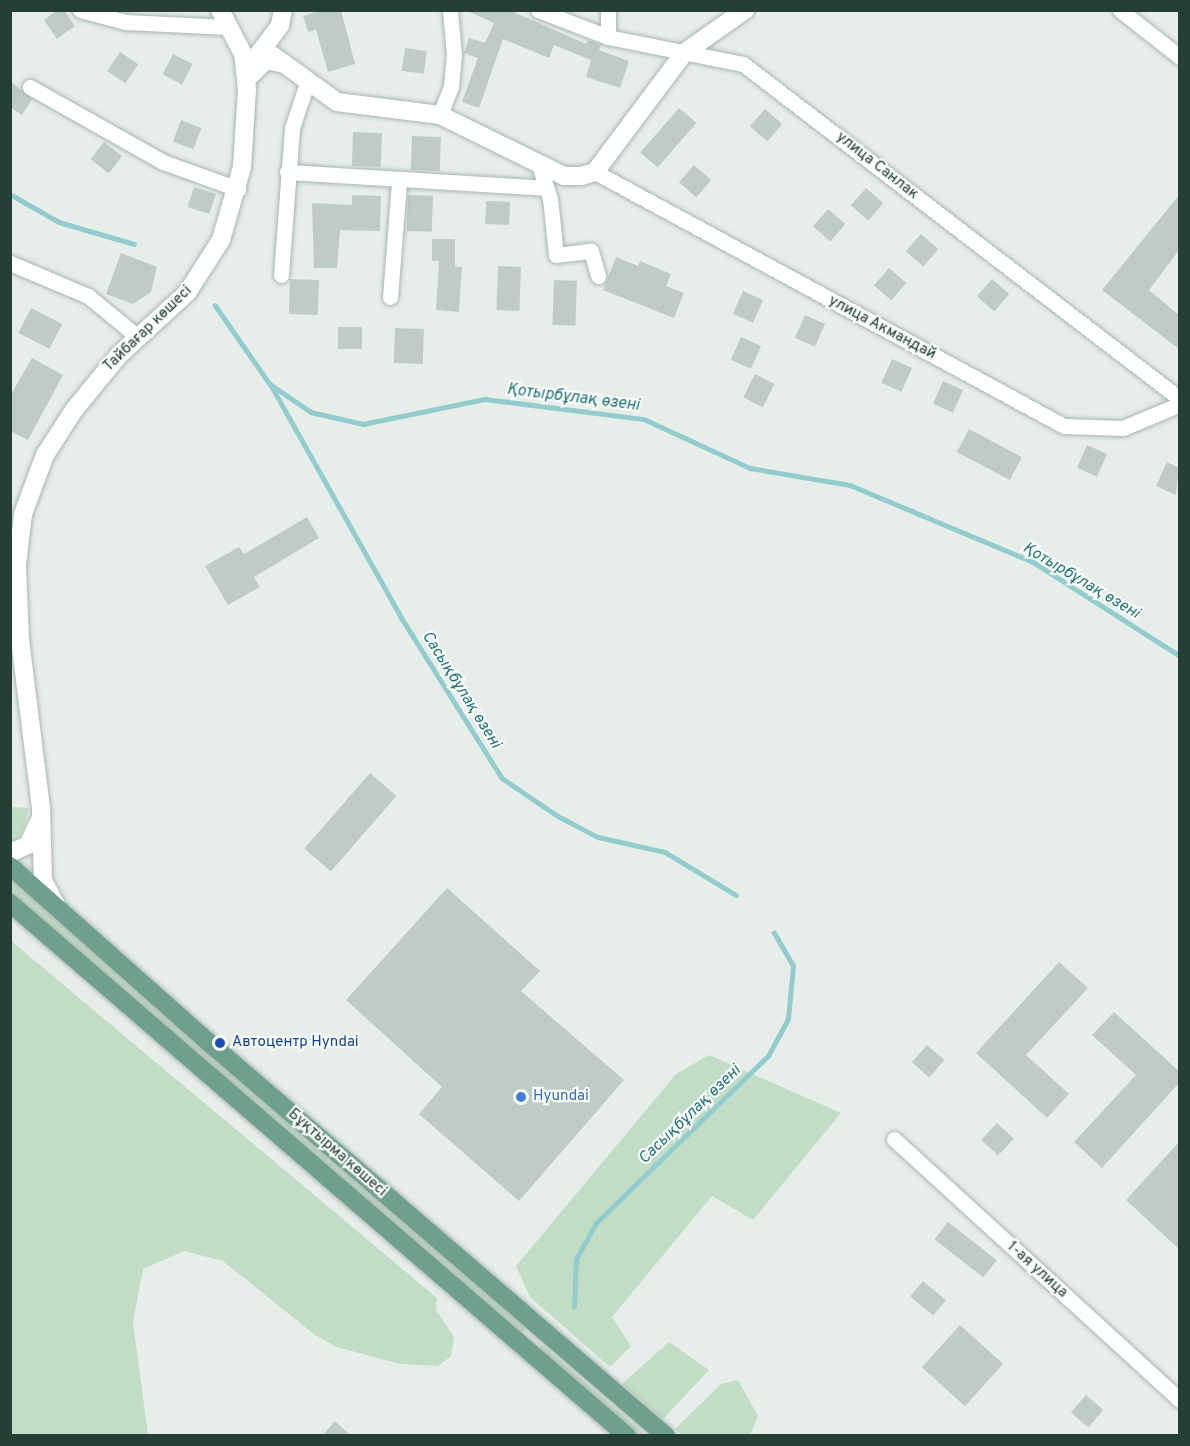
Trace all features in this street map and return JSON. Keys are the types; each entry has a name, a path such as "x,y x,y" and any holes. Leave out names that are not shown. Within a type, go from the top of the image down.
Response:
{"main road":[{"path":"220,10 243,54 247,90"},
{"path":"283,10 275,33 273,50 285,64"},
{"path":"228,27 347,105 440,115 564,176 595,172 684,53 746,10"},
{"path":"247,90 252,65 262,48 275,33"},
{"path":"247,90 261,62 271,59 285,64"},
{"name":"Тайбағар көшесі","path":"58,908 44,881 41,808 18,610 17,565 23,514 34,477 60,430 99,377 138,336 200,278 221,240 237,189 247,90"},
{"path":"10,854 28,845 35,836 41,808"},
{"name":"Бұқтырма көшесі","path":"10,866 666,1436"},
{"name":"Бұқтырма көшесі","path":"10,903 627,1436"},
{"path":"519,1342 535,1323"}],"street":[{"path":"80,10 126,22 228,27"},
{"path":"440,115 452,76 450,10"},
{"name":"улица Санлак","path":"538,10 608,37 743,64 1179,399"},
{"path":"608,10 608,37"},
{"path":"1120,10 1179,57"},
{"path":"281,275 287,172 295,111 308,80"},
{"path":"30,87 163,162 237,189"},
{"path":"538,162 550,198 556,255 591,251 598,276"},
{"path":"287,172 399,182 545,188"},
{"name":"улица Акмандай","path":"595,172 1064,426 1123,428 1179,404"},
{"path":"390,297 399,182"},
{"path":"10,263 88,296 138,336"},
{"name":"1-ая улица","path":"894,1139 1179,1400"}],"green space":[{"path":"10,807 29,808 24,827 14,843 11,840"},
{"path":"11,880 526,1327 517,1338 10,898"},
{"path":"10,940 437,1298 436,1310 454,1337 451,1356 438,1366 400,1364 337,1347 315,1335 223,1261 184,1251 143,1269 133,1322 148,1435 11,1435"},
{"path":"709,1055 841,1113 753,1220 712,1196 612,1317 631,1346 610,1367 530,1297 516,1266 676,1074"},
{"path":"669,1342 709,1370 663,1419 622,1384"},
{"path":"542,1345 646,1436 633,1436 536,1352"},
{"path":"738,1380 758,1416 750,1435 682,1435 675,1429 721,1384"}],"building":[{"path":"57,10 64,10 75,26 57,39 44,20"},
{"path":"322,10 341,10 355,64 328,72 316,30 308,32 303,16"},
{"path":"465,10 509,10 586,44 588,40 601,45 599,50 629,61 620,88 586,77 591,60 554,45 549,58 503,39 479,108 462,102 478,58 464,53 469,38 485,43 494,23"},
{"path":"405,48 427,51 424,74 402,71"},
{"path":"120,52 138,64 125,83 107,71"},
{"path":"173,54 193,64 182,84 163,74"},
{"path":"10,81 32,99 22,115 10,107"},
{"path":"679,108 696,123 658,168 640,153"},
{"path":"765,109 782,124 767,141 750,126"},
{"path":"181,120 202,128 193,149 173,141"},
{"path":"353,132 382,133 381,167 352,166"},
{"path":"412,136 441,137 440,171 411,170"},
{"path":"104,142 122,156 109,173 90,159"},
{"path":"694,165 711,180 696,197 679,182"},
{"path":"194,187 216,194 209,214 188,207"},
{"path":"866,188 883,203 868,220 851,205"},
{"path":"352,195 381,196 380,231 340,230 337,268 314,268 312,203 352,205"},
{"path":"408,195 433,196 432,232 407,231"},
{"path":"1179,195 1179,250 1149,290 1179,315 1179,349 1102,290"},
{"path":"486,201 510,202 509,225 485,224"},
{"path":"828,209 845,224 830,241 813,226"},
{"path":"921,234 938,249 923,266 906,251"},
{"path":"432,239 455,239 455,267 462,267 459,312 436,310 439,261 432,261"},
{"path":"121,253 157,267 151,292 133,304 106,294"},
{"path":"616,257 638,266 640,261 671,274 666,286 684,293 674,318 603,290"},
{"path":"498,266 521,267 519,311 496,310"},
{"path":"889,268 906,283 891,300 874,285"},
{"path":"290,279 319,280 318,315 289,314"},
{"path":"992,279 1009,294 994,311 977,296"},
{"path":"554,280 577,281 575,326 552,325"},
{"path":"743,291 763,300 753,323 733,314"},
{"path":"31,308 62,324 49,349 18,333"},
{"path":"805,315 825,324 815,347 795,338"},
{"path":"338,327 362,327 362,349 338,349"},
{"path":"395,328 424,329 423,364 394,363"},
{"path":"741,337 761,346 751,369 731,360"},
{"path":"32,358 63,375 28,440 10,431 10,396"},
{"path":"892,359 912,368 902,392 881,383"},
{"path":"755,374 775,384 763,407 743,397"},
{"path":"943,381 963,390 953,413 933,404"},
{"path":"969,429 1022,457 1010,480 957,452"},
{"path":"1087,445 1107,454 1097,477 1077,468"},
{"path":"1167,462 1179,468 1176,495 1156,486"},
{"path":"307,517 319,538 254,577 260,587 228,605 205,566 239,547 244,554"},
{"path":"370,773 396,796 331,871 304,848"},
{"path":"447,888 540,971 521,991 624,1080 519,1201 419,1114 442,1087 346,1000"},
{"path":"1059,962 1088,988 1026,1055 1069,1094 1047,1118 976,1053"},
{"path":"1114,1012 1179,1071 1179,1083 1102,1168 1074,1142 1136,1075 1092,1035"},
{"path":"927,1045 944,1060 929,1077 912,1062"},
{"path":"997,1123 1014,1139 998,1156 981,1140"},
{"path":"1179,1142 1179,1249 1126,1200"},
{"path":"948,1222 997,1260 983,1278 934,1239"},
{"path":"923,1281 946,1300 933,1316 910,1296"},
{"path":"960,1325 1003,1364 965,1406 922,1367"},
{"path":"1086,1395 1103,1410 1088,1427 1071,1412"},
{"path":"335,1421 351,1436 322,1436"}],"waterway":[{"path":"10,194 59,222 134,244"},
{"name":"Қотырбұлақ өзені","path":"215,305 270,384 311,412 363,424 485,399 644,419 750,468 850,485 1033,562 1180,656"},
{"name":"Сасықбұлақ өзені","path":"271,385 401,617 502,778 558,816 598,837 665,852 736,895"},
{"name":"Сасықбұлақ өзені","path":"574,1307 576,1259 596,1223 768,1056 788,1019 793,966 774,933"}],"place":[{"name":"Автоцентр Hyndai","path":"220,1043"},
{"name":"Hyundai","path":"521,1097"}]}
